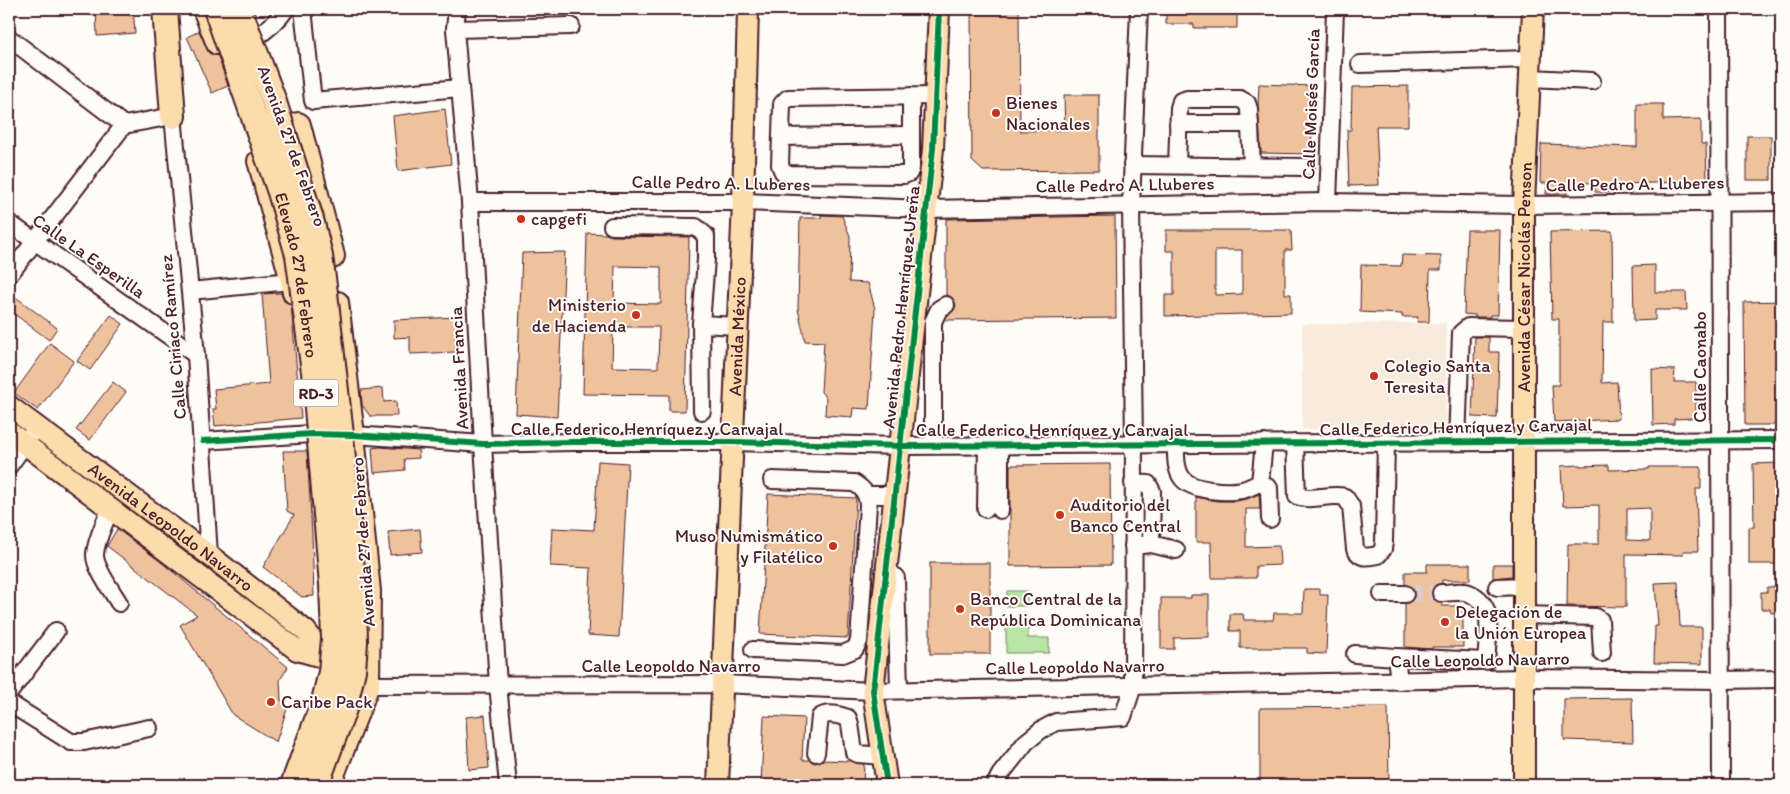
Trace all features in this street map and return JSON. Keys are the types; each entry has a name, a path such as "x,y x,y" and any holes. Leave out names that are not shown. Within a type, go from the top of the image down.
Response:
{"highway":[{"name":"Elevado 27 de Febrero","path":"216,9 280,192 298,255 314,372 332,585 334,639 331,672 324,701 287,782"},
{"name":"Elevado 27 de Febrero","path":"240,9 273,99 311,219 323,275 338,406 354,595 355,642 353,670 344,709 316,785"},
{"path":"254,9 298,125 332,256"},
{"path":"166,20 173,116"}],"main road":[{"name":"Avenida 27 de Febrero","path":"203,9 240,102 271,203 291,281 312,434 325,658 318,699 287,782"},
{"name":"Avenida 27 de Febrero","path":"240,9 292,139 332,256 354,435 370,592 370,685 329,785"},
{"name":"Avenida México","path":"718,785 733,442 748,9"},
{"name":"Avenida Pedro Henríquez Ureña","path":"887,785 873,691 933,149 940,9"},
{"name":"Avenida César Nicolás Penson","path":"1524,785 1524,205 1532,9"},
{"name":"Avenida Leopoldo Navarro","path":"9,406 306,631 325,658"},
{"name":"Avenida Leopoldo Navarro","path":"9,432 297,650 325,658 370,685"},
{"path":"287,782 297,763 322,702 332,692 339,690 350,696 353,701 352,711 328,776 329,785"}],"street":[{"name":"Calle Ciriaco Ramírez","path":"156,9 165,94 173,116 190,291 203,441 208,555"},
{"path":"253,39 267,30 286,9"},
{"path":"304,9 313,101 460,88"},
{"name":"Avenida Francia","path":"457,9 455,29 470,202 498,686 508,785"},
{"path":"995,785 1000,775 1026,742 1041,730 1056,722 1123,717 1132,686 1134,444 1130,206 1140,9"},
{"name":"Calle Moisés García","path":"1328,202 1335,9"},
{"name":"Calle Caonabo","path":"1719,9 1721,202 1721,785"},
{"path":"455,29 571,26"},
{"path":"9,38 124,124"},
{"path":"1360,64 1530,68 1592,81"},
{"path":"911,96 911,168 909,173 904,175 790,174 783,172 780,165 782,104 788,98 911,96 936,96"},
{"path":"1177,165 1178,124 1181,101 1187,99 1240,99 1247,103 1252,166"},
{"path":"9,275 124,124 173,116"},
{"path":"1178,124 1250,124"},
{"path":"781,137 911,135"},
{"path":"1132,165 1306,167"},
{"name":"Calle Pedro A. Lluberes","path":"470,202 742,202 926,209 1328,202 1524,205 1781,202"},
{"name":"Calle La Esperilla","path":"9,223 196,355"},
{"path":"612,226 696,227 706,236 701,324 702,411"},
{"path":"190,291 291,281"},
{"path":"933,445 934,320 939,309 946,305"},
{"path":"916,307 934,320"},
{"path":"913,332 934,320"},
{"path":"701,324 737,326"},
{"path":"1457,442 1461,333 1468,327 1524,328"},
{"path":"9,466 37,427"},
{"name":"Calle Federico Henríquez y Carvajal","path":"203,441 312,434 483,444 733,442 901,446 1781,440"},
{"path":"1295,443 1297,496 1303,498 1336,495 1345,497 1350,506 1355,549 1359,555 1364,557 1378,555 1383,549 1386,442"},
{"path":"1176,444 1176,462 1182,478 1195,487 1209,490 1242,490 1260,482"},
{"path":"1260,482 1264,444"},
{"path":"993,510 994,445"},
{"path":"753,650 843,654 855,649 859,641 868,505 867,495 862,488 854,484 772,480"},
{"path":"1260,482 1270,488 1270,519"},
{"path":"1133,484 1148,484 1152,491 1151,544"},
{"path":"867,495 896,495"},
{"path":"110,509 94,555 98,568 119,603"},
{"path":"1133,546 1151,544 1176,550"},
{"path":"887,569 896,578 899,690"},
{"path":"1497,587 1524,586"},
{"path":"1356,654 1486,661 1487,610 1482,602 1470,594 1442,593"},
{"path":"1382,594 1405,594"},
{"path":"1524,615 1596,617 1600,620 1602,653"},
{"path":"9,693 56,631"},
{"path":"855,649 877,657 898,658"},
{"path":"1396,657 1399,681"},
{"name":"Calle Leopoldo Navarro","path":"370,685 722,684 873,691 1524,678 1781,679"},
{"path":"9,703 71,742 84,742 149,728"},
{"path":"816,753 818,723 820,717 824,714 848,718 854,752 883,756"}],"shaded area":[{"name":"Colegio Santa Teresita","path":"1446,323 1446,428 1302,429 1302,324"}],"green space":[{"path":"1007,591 1027,591 1027,606 1007,606"},
{"path":"1006,623 1028,623 1028,638 1049,638 1049,653 1006,653"}],"building":[{"path":"96,9 133,9 135,33 97,36"},
{"name":"Bienes Nacionales","path":"971,9 1019,9 1020,131 1065,130 1064,95 1099,95 1099,170 983,171 972,161"},
{"path":"1166,9 1237,9 1237,28 1194,28 1194,24 1166,24"},
{"path":"199,31 209,53 218,56 228,86 212,93 187,37"},
{"path":"1259,84 1314,86 1311,154 1261,153 1258,105"},
{"path":"1408,86 1408,126 1376,126 1379,185 1349,186 1347,130 1351,130 1352,87"},
{"path":"1637,104 1663,104 1663,120 1701,119 1701,144 1706,144 1707,184 1685,184 1685,182 1620,184 1619,193 1595,192 1595,183 1568,182 1567,194 1546,194 1547,183 1540,183 1541,144 1637,147"},
{"path":"445,109 451,164 398,171 393,116"},
{"path":"1747,136 1771,136 1771,180 1747,180"},
{"path":"821,215 842,216 850,236 849,282 868,283 875,309 869,409 853,408 852,417 825,415 826,397 821,392 824,342 805,341 798,309 800,218 821,218"},
{"path":"1115,216 1116,318 946,320 956,305 951,297 946,295 946,219"},
{"path":"1166,230 1291,230 1292,250 1285,250 1285,294 1291,294 1291,313 1165,316 1165,295 1174,295 1174,251 1166,251","holes":["1215,250 1242,250 1242,294 1215,295"]},
{"path":"1467,230 1500,230 1498,315 1475,317 1475,315 1464,314"},
{"path":"1612,231 1613,322 1603,322 1602,383 1617,382 1619,419 1554,422 1552,385 1559,385 1559,319 1552,319 1550,232"},
{"name":"Ministerio de Hacienda","path":"587,233 612,236 689,237 685,411 669,411 669,395 583,394","holes":["615,266 661,267 661,304 614,303","613,327 659,327 658,368 612,367"]},
{"path":"565,252 557,417 516,414 522,253"},
{"path":"1402,255 1441,256 1441,270 1430,270 1429,322 1417,322 1418,317 1402,317 1402,314 1360,312 1361,265 1401,266"},
{"path":"1655,265 1655,292 1686,292 1687,310 1655,310 1655,320 1634,321 1633,266"},
{"path":"9,292 57,328 49,340 9,310"},
{"path":"281,293 284,301 291,304 301,418 215,426 213,409 216,409 214,389 269,384 262,294"},
{"path":"1781,301 1781,425 1745,425 1744,302"},
{"path":"111,315 123,324 90,370 77,361"},
{"path":"457,317 458,335 455,335 456,352 410,354 410,337 394,338 394,320"},
{"path":"1475,337 1489,337 1489,352 1499,352 1497,418 1472,417"},
{"path":"50,343 74,361 38,410 14,393"},
{"path":"1652,369 1675,370 1674,382 1696,382 1696,418 1674,419 1674,424 1653,425"},
{"path":"113,382 126,392 90,440 76,430"},
{"path":"383,388 384,402 396,401 397,416 370,416 362,405 361,390"},
{"path":"372,448 418,450 419,458 404,459 405,470 374,473"},
{"path":"283,451 307,451 314,596 302,597 263,567 294,515 287,511"},
{"path":"598,461 628,463 619,637 588,635 591,568 550,566 552,528 594,530"},
{"path":"1780,463 1781,564 1749,564 1749,527 1754,527 1753,464"},
{"name":"Auditorio del Banco Central","path":"1110,464 1111,565 1010,566 1010,465"},
{"path":"1609,465 1609,470 1649,469 1649,467 1701,467 1701,489 1696,489 1698,551 1683,551 1683,555 1626,554 1626,607 1567,606 1568,544 1599,544 1599,505 1563,506 1561,466","holes":["1650,508 1650,541 1627,540 1627,509"]},
{"path":"768,494 856,498 848,638 760,634"},
{"path":"1259,494 1260,509 1246,509 1246,547 1279,546 1280,565 1256,566 1256,578 1212,578 1211,542 1196,542 1196,497 1218,501 1236,501"},
{"path":"117,529 161,562 288,667 280,680 281,700 288,706 276,742 233,715 180,625 197,615 107,546"},
{"path":"420,529 422,552 390,555 388,532"},
{"name":"Banco Central de la República Dominicana","path":"930,563 990,563 990,654 930,654"},
{"path":"1427,564 1470,564 1470,580 1442,580 1442,583 1435,585 1431,593 1433,599 1442,603 1442,606 1463,606 1463,647 1432,647 1432,649 1405,647 1405,604 1410,602 1415,594 1413,589 1405,584 1405,572 1427,572"},
{"path":"1493,564 1512,564 1512,576 1493,578"},
{"path":"1678,582 1680,627 1702,627 1702,664 1654,663 1655,626 1658,626 1655,583"},
{"path":"1767,587 1781,587 1781,612 1771,613 1770,609 1761,609 1761,592 1767,592"},
{"path":"1304,589 1320,589 1320,595 1328,595 1326,654 1307,653 1307,648 1240,648 1240,631 1230,631 1230,614 1243,614 1244,620 1273,620 1274,613 1303,613"},
{"path":"1191,595 1209,595 1209,637 1174,638 1174,649 1161,649 1161,598 1191,598"},
{"path":"1632,698 1633,742 1564,740 1564,699"},
{"path":"1388,707 1389,785 1260,785 1260,708"},
{"path":"485,715 489,768 469,770 466,717"},
{"path":"764,716 804,718 802,760 809,760 815,763 822,760 850,761 864,764 863,785 761,785"}],"tunnel":[{"path":"1405,594 1441,593"}],"cycle path":[{"path":"887,785 873,691 933,149 939,9"},
{"path":"203,441 312,434 483,444 733,442 901,446 1781,440"}],"place":[{"name":"Bienes Nacionales","path":"996,113"},
{"name":"capgefi","path":"521,219"},
{"name":"Ministerio de Hacienda","path":"636,315"},
{"name":"Colegio Santa Teresita","path":"1374,376"},
{"name":"Auditorio del Banco Central","path":"1060,515"},
{"name":"Muso Numismático y Filatélico","path":"833,546"},
{"name":"Banco Central de la República Dominicana","path":"960,609"},
{"name":"Delegación de la Unión Europea","path":"1445,622"},
{"name":"Caribe Pack","path":"271,702"}]}
